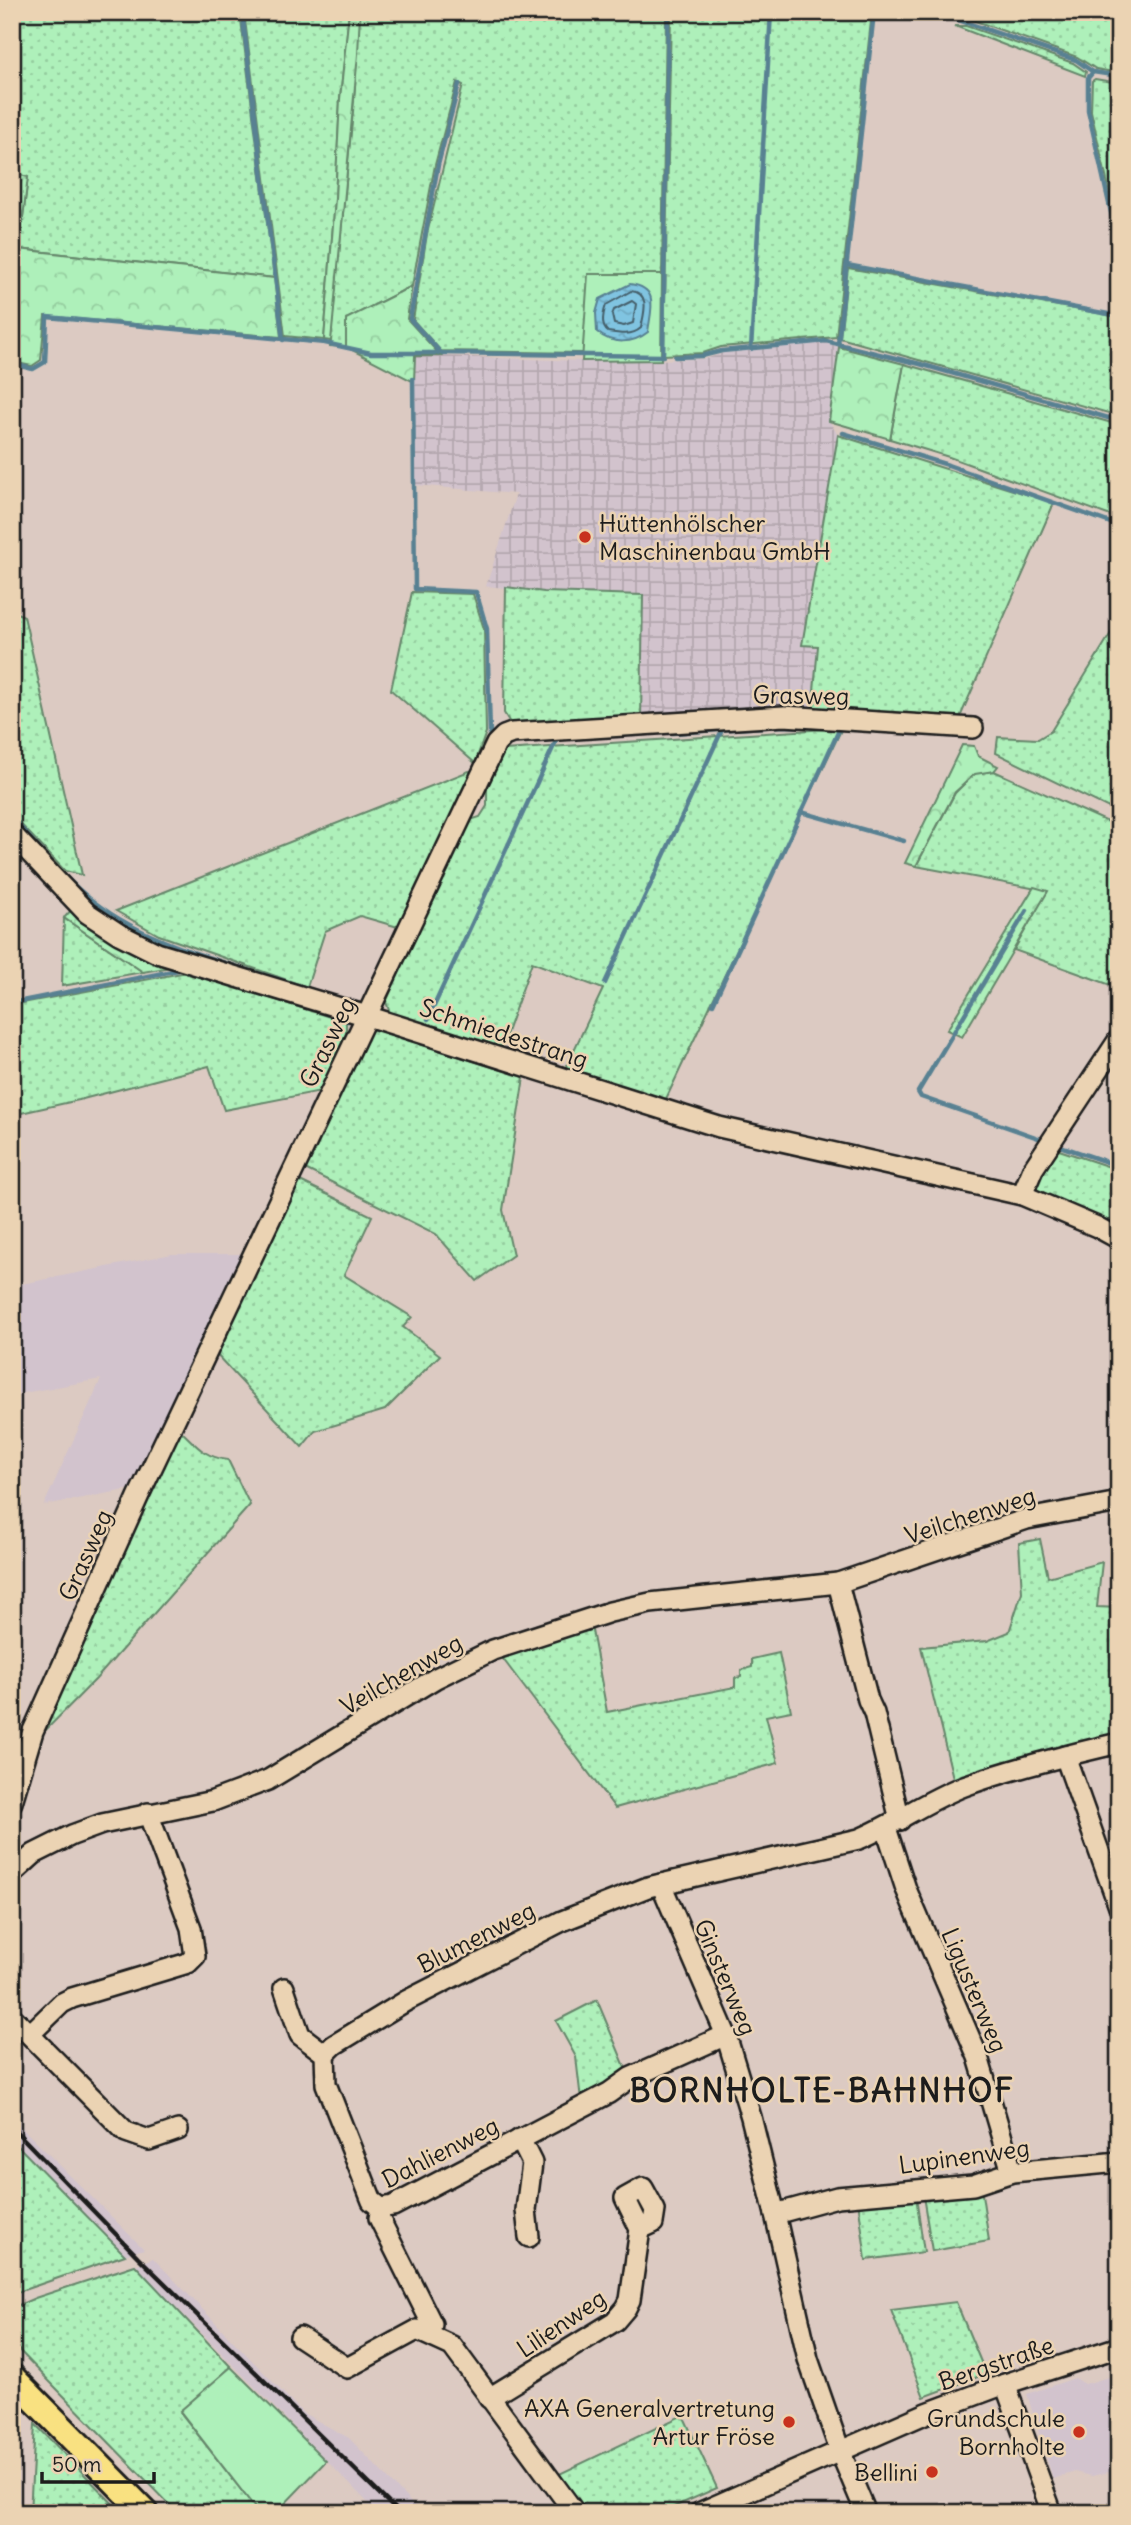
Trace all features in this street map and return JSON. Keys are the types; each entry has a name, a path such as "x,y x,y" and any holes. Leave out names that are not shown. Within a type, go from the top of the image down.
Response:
{"main road":[{"path":"12,2377 146,2513"}],"street":[{"name":"Grasweg","path":"12,1802 33,1731 166,1439 496,744 503,736 512,733 784,716 972,728"},
{"name":"Schmiedestrang","path":"12,834 87,913 157,953 719,1127 1022,1195 1119,1239"},
{"path":"1022,1195 1033,1169 1119,1039"},
{"name":"Veilchenweg","path":"12,1874 34,1854 72,1835 102,1824 212,1801 268,1780 436,1678 493,1650 610,1612 650,1603 838,1583 1027,1519 1119,1502"},
{"path":"838,1583 868,1700 874,1713 893,1824"},
{"path":"661,1884 859,1839 965,1786 1119,1743"},
{"path":"1065,1756 1119,1907"},
{"path":"30,2034 62,2003 72,1998 188,1963 195,1956 191,1928 148,1813"},
{"name":"Ligusterweg","path":"893,1824 906,1889 978,2057 1012,2172"},
{"name":"Ginsterweg","path":"661,1884 726,2035 751,2117 808,2359 840,2451 866,2513"},
{"name":"Blumenweg","path":"324,2053 406,2001 562,1921 661,1884"},
{"path":"284,1988 300,2035 324,2053 326,2084 372,2202 381,2208 379,2218 432,2324 430,2335"},
{"path":"12,2017 126,2132 149,2140 177,2130"},
{"name":"Dahlienweg","path":"381,2208 393,2206 608,2093 630,2078 726,2035"},
{"name":"Dahlienweg","path":"520,2139 532,2163 526,2210 529,2237"},
{"name":"Lupinenweg","path":"775,2214 837,2197 973,2185 1012,2172 1119,2162"},
{"name":"Lilienweg","path":"489,2398 615,2321 630,2300 640,2229"},
{"path":"300,2337 347,2368 417,2330 452,2346 575,2513"},
{"name":"Bergstraße","path":"699,2513 927,2413 1119,2347"},
{"path":"1005,2384 1052,2513"}],"shaded area":[{"path":"826,343 839,347 829,421 838,435 802,644 818,646 812,713 641,719 544,592 486,586 516,494 415,485 415,355 582,361 705,359 724,353"},
{"path":"172,1254 247,1254 137,1488 44,1505 101,1379 12,1395 12,1286"},
{"path":"12,2118 144,2249 125,2255 12,2140"},
{"path":"153,2258 303,2413 349,2438 421,2513 378,2513 135,2265"},
{"name":"Grundschule Bornholte","path":"1119,2374 1119,2480 1116,2470 1092,2476 1075,2472 1053,2479 1027,2394 1075,2378 1085,2384"}],"green space":[{"path":"12,12 240,12 274,278 19,249 28,177 12,173"},
{"path":"244,12 349,12 340,99 324,340 285,336"},
{"path":"349,12 360,12 358,54 331,341 324,340 340,99"},
{"path":"360,12 666,12 662,274 589,274 583,353 441,351 413,320 427,234 463,85 457,82 435,165 412,286 346,319 346,347 330,346"},
{"path":"671,12 872,12 836,337 664,355"},
{"path":"950,12 1119,12 1119,73 1096,69 1077,57"},
{"path":"955,26 966,26 1073,63 1086,72 1085,76"},
{"path":"1095,79 1119,83 1119,233 1091,111 1092,81"},
{"path":"12,173 28,177 19,249 274,278 281,337 45,316 41,360 32,366 12,362"},
{"path":"848,268 1119,317 1119,416 840,338"},
{"path":"588,274 662,274 661,360 582,361"},
{"path":"412,286 407,319 441,356 415,356 414,382 346,347 346,319"},
{"path":"839,347 904,364 890,439 829,421"},
{"path":"904,364 1119,425 1119,519 949,457 890,439"},
{"path":"838,435 1054,503 958,722 812,713 818,646 802,645"},
{"path":"506,587 544,592 643,595 641,719 513,728 504,713"},
{"path":"412,592 473,594 484,629 486,732 475,763 391,690"},
{"path":"12,611 24,616 82,875 65,871 12,815"},
{"path":"1119,620 1119,813 996,753 998,737 1038,739 1051,731"},
{"path":"842,728 665,1101 564,1071 603,989 532,962 501,1049 390,1013 386,1002 467,821 480,817 487,806 487,786 504,750"},
{"path":"962,745 974,746 978,756 998,766 994,771 975,774 955,792 916,866 905,863"},
{"path":"469,771 474,773 398,927 360,916 325,931 307,987 159,935 116,911"},
{"path":"994,771 1119,827 1119,988 1014,950 1047,891 916,866 955,793 975,773"},
{"path":"1034,887 1048,891 962,1037 947,1030"},
{"path":"72,909 182,965 143,972 64,918"},
{"path":"64,918 143,972 62,986"},
{"path":"187,972 346,1022 346,1033 326,1090 224,1110 209,1066 12,1115 12,1005"},
{"path":"370,1028 524,1077 503,1210 513,1255 477,1281 436,1234 303,1168"},
{"path":"1053,1148 1119,1170 1119,1230 1038,1191 1035,1185"},
{"path":"298,1180 372,1216 344,1275 412,1317 403,1327 440,1355 385,1410 315,1431 302,1447 215,1353"},
{"path":"180,1430 207,1453 228,1460 250,1505 96,1679 32,1744"},
{"path":"1040,1539 1048,1577 1102,1562 1097,1607 1119,1608 1119,1736 954,1782 921,1647 987,1641 1009,1632 1022,1592 1019,1543"},
{"path":"591,1625 607,1712 735,1687 735,1678 741,1677 741,1670 752,1667 752,1659 779,1653 791,1711 766,1716 778,1763 615,1808 503,1659 503,1652"},
{"path":"597,2000 626,2069 581,2100 576,2057 556,2021"},
{"path":"16,2144 125,2255 12,2294 12,2147"},
{"path":"974,2189 982,2194 989,2241 932,2251 923,2196"},
{"path":"902,2196 916,2196 924,2252 866,2260 858,2200 875,2198 884,2203 898,2202"},
{"path":"135,2265 231,2367 180,2412 259,2513 178,2513 12,2343 12,2308"},
{"path":"956,2302 986,2374 924,2397 891,2310"},
{"path":"231,2367 326,2461 276,2513 259,2513 180,2411"},
{"path":"683,2415 717,2488 660,2513 581,2513 553,2477"},
{"path":"35,2424 122,2513 30,2513"}],"water":[{"path":"630,284 640,286 650,295 652,308 648,332 629,341 609,339 597,332 596,313 600,299"}],"waterway":[{"path":"242,12 283,340"},
{"path":"459,84 438,165 410,319 441,353 663,356 668,12"},
{"path":"751,349 771,12"},
{"path":"838,344 874,12"},
{"path":"935,12 1076,60 1093,72 1119,76"},
{"path":"1093,72 1088,78 1088,110 1119,248"},
{"path":"847,265 1119,316"},
{"path":"12,364 33,369 45,362 47,317 325,343 371,353 440,353"},
{"path":"675,357 826,341 920,364 1119,421"},
{"path":"413,379 415,589 476,592 487,629 488,741"},
{"path":"843,433 948,465 1119,526"},
{"path":"672,733 779,726 813,727"},
{"path":"713,1004 840,728 836,728"},
{"path":"605,983 722,730"},
{"path":"428,1019 557,739"},
{"path":"801,812 904,841"},
{"path":"12,818 73,884 117,918 168,943 306,988"},
{"path":"1027,910 918,1092 921,1097 1044,1140"},
{"path":"12,1003 183,969"},
{"path":"318,1011 348,1021"},
{"path":"1057,1145 1119,1166"}],"railway":[{"path":"12,2127 138,2257 399,2513"}],"place":[{"name":"Hüttenhölscher Maschinenbau GmbH","path":"585,537"},
{"name":"AXA Generalvertretung Artur Fröse","path":"789,2422"},
{"name":"Grundschule Bornholte","path":"1079,2432"},
{"name":"Bellini","path":"932,2472"}],"district":[{"name":"BORNHOLTE-BAHNHOF","path":"822,2090"}]}
